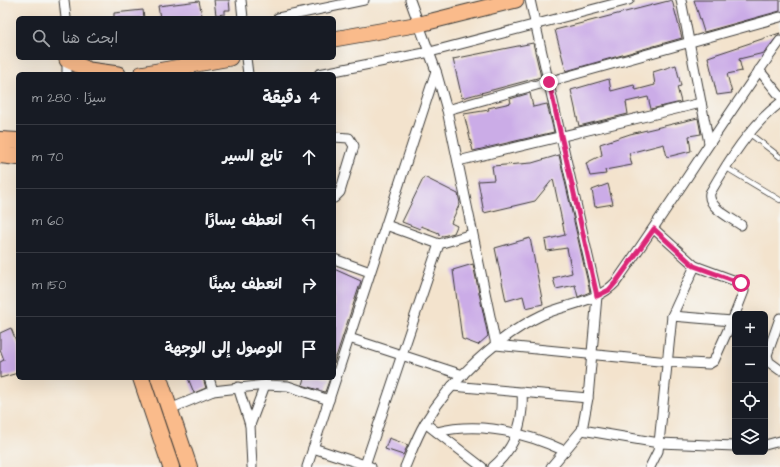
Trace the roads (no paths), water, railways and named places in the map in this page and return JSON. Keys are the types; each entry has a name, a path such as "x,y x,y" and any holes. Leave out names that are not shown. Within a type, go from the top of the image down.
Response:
{"highway":[{"path":"0,140 16,141"},
{"path":"0,155 16,157"},
{"path":"142,380 171,467"},
{"path":"160,380 189,467"}],"main road":[{"path":"336,39 420,24 516,0"},
{"path":"152,72 219,60"},
{"path":"67,64 104,72"}],"street":[{"path":"64,0 66,16"},
{"path":"240,0 243,16"},
{"path":"288,16 364,0"},
{"path":"410,0 430,52 447,110 496,345"},
{"path":"530,0 597,296 588,398 582,430 566,451 551,467"},
{"path":"329,72 430,52 630,0"},
{"path":"681,0 709,143"},
{"path":"447,110 689,41 780,17"},
{"path":"405,467 425,423 452,386 496,345 521,327 543,315 597,296 609,290 654,229 709,143 780,41"},
{"path":"246,60 248,72"},
{"path":"759,70 780,96"},
{"path":"336,378 436,71"},
{"path":"458,161 701,103"},
{"path":"741,225 712,204 710,201 710,193 725,167 750,134 770,111 780,103"},
{"path":"336,137 349,138 354,146 340,192 336,196"},
{"path":"386,225 439,244 472,234"},
{"path":"654,229 694,266 741,283 744,292 736,311"},
{"path":"313,448 368,466 439,244"},
{"path":"336,260 370,272"},
{"path":"650,467 658,451 672,316 694,266"},
{"path":"672,316 732,316"},
{"path":"780,318 767,355 769,362 780,370"},
{"path":"496,345 593,353 668,362 712,363 732,320"},
{"path":"349,338 463,375"},
{"path":"210,380 213,391"},
{"path":"307,467 335,380"},
{"path":"170,409 213,391 290,382 329,400"},
{"path":"250,425 265,385"},
{"path":"452,386 588,398"},
{"path":"238,387 250,425 252,467"},
{"path":"493,467 511,447 518,432 522,412 522,392"},
{"path":"425,423 482,467"},
{"path":"436,432 465,426 518,432 566,451"},
{"path":"582,430 659,443 732,446"},
{"path":"768,444 780,441"}],"lane":[{"path":"750,134 780,157"},
{"path":"725,167 780,200"}]}
